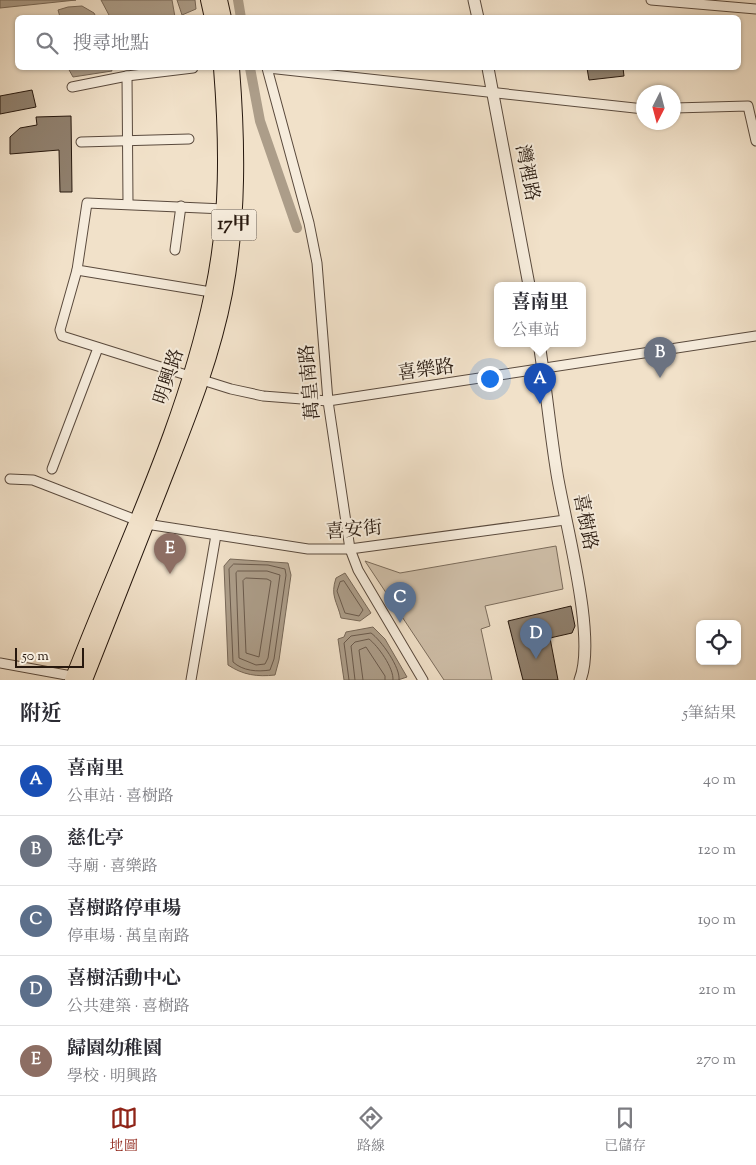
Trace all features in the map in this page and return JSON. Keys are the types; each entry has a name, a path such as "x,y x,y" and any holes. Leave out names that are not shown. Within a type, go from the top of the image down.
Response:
{"main road":[{"path":"208,0 211,15"},
{"path":"220,0 223,15"},
{"name":"明興路","path":"219,293 224,209 225,114 221,70"},
{"name":"明興路","path":"81,679 197,378 219,293 236,211 237,163 232,70"}],"street":[{"path":"474,0 477,15"},
{"path":"651,0 756,8"},
{"path":"72,87 127,76 176,70"},
{"name":"萬皇南路","path":"269,70 309,222 317,263 328,401 350,549 358,570 423,680"},
{"path":"286,70 636,108"},
{"name":"灣裡路","path":"488,70 528,282"},
{"path":"127,76 128,204"},
{"path":"681,108 748,106 756,141"},
{"path":"81,142 189,139"},
{"path":"219,293 76,270 86,202 224,209"},
{"path":"174,250 181,206"},
{"name":"喜樂路","path":"76,270 60,330 62,336 197,378 263,396 328,401 543,370 756,336"},
{"path":"540,347 543,370"},
{"path":"52,469 98,348"},
{"name":"喜樹路","path":"543,370 557,474 586,640 584,670 580,680"},
{"name":"喜安街","path":"10,479 33,480 141,522 308,549 350,549 565,520"},
{"path":"191,680 216,534"},
{"path":"0,663 81,679"}],"shaded area":[{"path":"556,546 563,589 485,606 490,626 481,629 492,680 444,680 365,561 400,573"}],"water":[{"path":"0,0 76,0 0,8"},
{"path":"101,0 172,0 175,15 109,15"},
{"path":"177,0 195,0 196,9 182,15"},
{"path":"82,6 95,15 59,15 58,10"},
{"path":"69,70 112,71 73,77"},
{"path":"230,559 288,563 291,575 279,660 275,675 262,676 250,674 228,665 224,566"},
{"path":"345,573 371,613 360,621 341,618 335,598 334,584 336,578"},
{"path":"373,627 385,639 407,677 398,680 344,680 338,639 344,637 346,632"}],"building":[{"path":"587,70 623,70 624,76 589,80"},
{"path":"32,90 36,107 0,114 0,96"},
{"path":"71,116 72,192 60,192 59,150 10,154 10,137 20,128 37,125 36,117"},
{"path":"571,606 575,626 572,633 550,638 558,680 523,680 508,621"}],"waterway":[{"path":"238,0 240,15"},
{"path":"250,70 260,121 297,228"}],"place":[{"name":"慈化亭","path":"660,378"},
{"name":"喜南里","path":"540,404"},
{"name":"歸園幼稚園","path":"170,574"},
{"name":"喜樹路停車場","path":"400,623"},
{"name":"喜樹活動中心","path":"536,659"}]}
